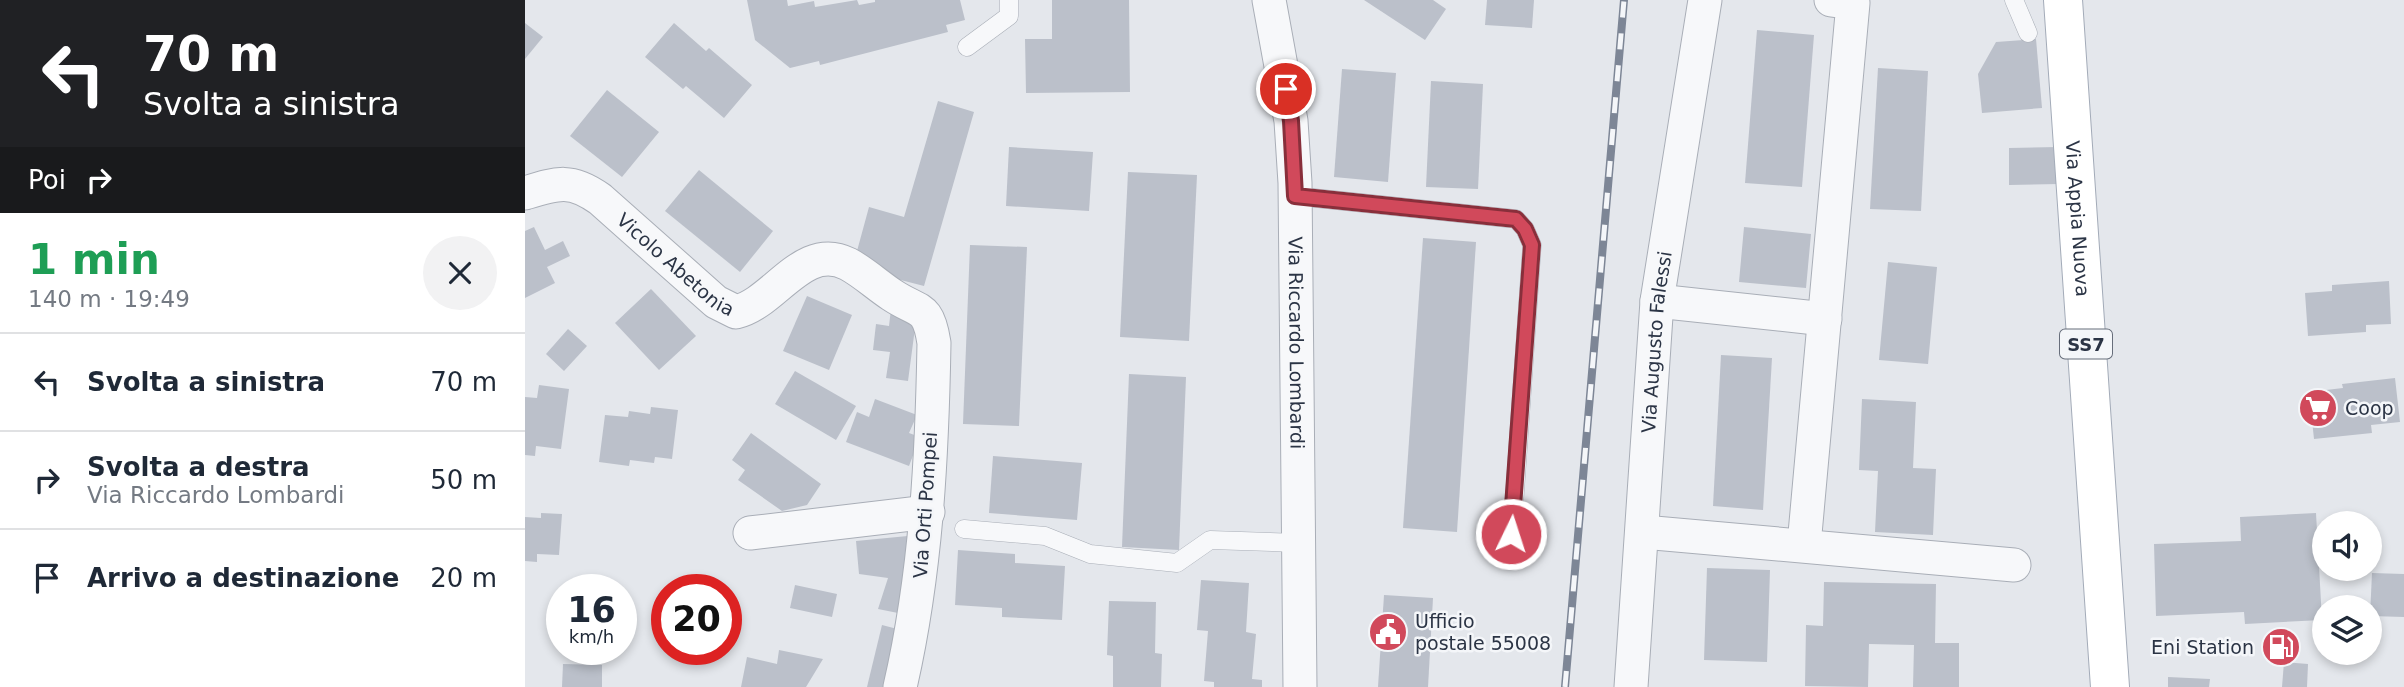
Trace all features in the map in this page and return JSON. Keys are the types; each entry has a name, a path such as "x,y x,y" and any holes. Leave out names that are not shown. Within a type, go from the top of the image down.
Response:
{"main road":[{"name":"Via Appia Nuova","path":"2061,3 2110,687"}],"street":[{"name":"Via Riccardo Lombardi","path":"1269,0 1291,121 1295,196 1300,687"},
{"name":"Via Augusto Falessi","path":"1631,687 1657,301 1705,0"},
{"path":"1804,545 1853,4 1831,0"},
{"name":"Vicolo Abetonia","path":"525,193 557,184 581,187 600,199 716,302 736,312 756,305 811,261 831,258 849,264 899,300 920,309 929,321"},
{"path":"1657,301 1825,319"},
{"name":"Via Orti Pompei","path":"900,687 918,597 928,512 934,343 929,321"},
{"path":"750,533 928,512"},
{"path":"1643,532 2014,565"}],"lane":[{"path":"967,47 1009,16 1009,0"},
{"path":"2014,0 2028,33"},
{"path":"1295,196 1516,219 1525,229 1532,245 1511,534"},
{"path":"964,529 1045,536 1090,554 1177,563 1210,540 1298,543"}],"building":[{"path":"747,0 787,0 788,6 814,1 815,7 857,0 859,5 875,0 960,0 965,20 946,25 948,32 820,65 819,61 790,68 755,40"},
{"path":"1052,0 1129,0 1130,92 1026,93 1025,39 1052,39"},
{"path":"1364,0 1433,0 1446,9 1425,40"},
{"path":"1487,0 1534,0 1532,28 1485,25"},
{"path":"525,23 543,37 525,59"},
{"path":"674,23 706,51 709,48 752,85 724,118 686,86 683,89 645,57"},
{"path":"1757,30 1814,35 1802,187 1745,183"},
{"path":"2036,39 2042,108 1982,113 1978,74 1996,42"},
{"path":"1878,68 1928,71 1921,211 1870,209"},
{"path":"1342,69 1396,73 1388,182 1334,177"},
{"path":"1431,81 1483,84 1478,189 1426,187"},
{"path":"607,90 659,132 622,177 570,136"},
{"path":"938,101 974,112 924,286 893,278 857,251 869,207 904,217"},
{"path":"1009,147 1093,152 1089,211 1006,206"},
{"path":"2058,147 2059,184 2009,185 2009,148"},
{"path":"699,170 773,231 740,272 665,211"},
{"path":"1128,172 1197,175 1189,341 1120,337"},
{"path":"534,227 545,250 563,241 570,256 547,267 555,283 525,298 525,231"},
{"path":"1744,227 1811,234 1806,288 1739,282"},
{"path":"1423,238 1476,242 1457,532 1403,528"},
{"path":"970,245 1027,247 1019,426 963,424"},
{"path":"1888,262 1937,267 1928,364 1879,360"},
{"path":"2389,281 2391,324 2366,325 2366,332 2308,336 2305,293 2332,291 2332,285"},
{"path":"651,289 696,336 659,370 615,323"},
{"path":"807,296 852,315 829,370 783,351"},
{"path":"891,309 917,313 908,381 886,378 890,352 873,350 876,324 889,326"},
{"path":"568,329 587,346 564,371 546,354"},
{"path":"1721,355 1772,358 1763,510 1713,506"},
{"path":"795,371 856,406 836,440 775,404"},
{"path":"1129,374 1186,377 1179,550 1122,547"},
{"path":"2395,378 2400,422 2371,425 2372,433 2314,439 2309,392 2343,388 2342,384"},
{"path":"539,385 569,389 561,449 536,446 535,456 525,455 525,397 537,398"},
{"path":"875,399 917,415 909,433 920,437 909,466 846,442 857,412 869,417"},
{"path":"1862,399 1916,402 1913,468 1936,469 1933,535 1875,532 1878,471 1859,470"},
{"path":"651,407 678,410 672,459 655,457 654,463 630,460 629,466 599,462 605,415 628,417 629,411 650,414"},
{"path":"751,433 821,484 807,505 782,511 738,480 745,470 732,460"},
{"path":"993,456 1082,463 1077,520 989,513"},
{"path":"541,513 562,514 559,555 537,554 537,562 525,561 525,517 541,518"},
{"path":"2312,513 2312,581 2320,581 2321,595 2312,595 2312,621 2245,624 2244,612 2156,616 2154,544 2241,541 2240,517"},
{"path":"918,535 903,614 878,609 888,578 859,574 856,541"},
{"path":"958,550 1015,554 1015,563 1065,566 1062,620 1002,617 1002,608 955,605"},
{"path":"1707,568 1770,570 1767,662 1704,660"},
{"path":"2382,573 2404,574 2404,617 2382,616 2382,595 2371,595 2372,581 2382,581"},
{"path":"1201,580 1249,583 1246,632 1256,634 1252,679 1262,680 1262,687 1214,687 1214,682 1204,681 1208,631 1197,630"},
{"path":"1824,582 1936,584 1935,643 1959,643 1959,687 1913,687 1914,645 1869,644 1868,687 1805,686 1806,625 1823,626"},
{"path":"795,585 837,594 832,617 790,608"},
{"path":"1384,595 1433,598 1428,687 1378,687"},
{"path":"1109,601 1156,602 1155,653 1162,654 1161,687 1113,687 1113,656 1107,655"},
{"path":"882,625 905,631 891,687 867,687"},
{"path":"779,650 823,659 806,687 741,687 747,657 777,664"},
{"path":"2284,662 2308,664 2307,687 2282,687"},
{"path":"563,665 602,665 602,687 562,687"},
{"path":"2168,677 2210,679 2209,687 2168,687"}],"railway":[{"path":"1565,687 1624,0"}],"place":[{"name":"Coop","path":"2318,408"},
{"name":"Ufficio postale 55008","path":"1388,632"},
{"name":"Eni Station","path":"2281,647"}],"route":[{"path":"1286,89 1291,121 1295,196 1516,219 1525,229 1532,245 1511,534"}]}
